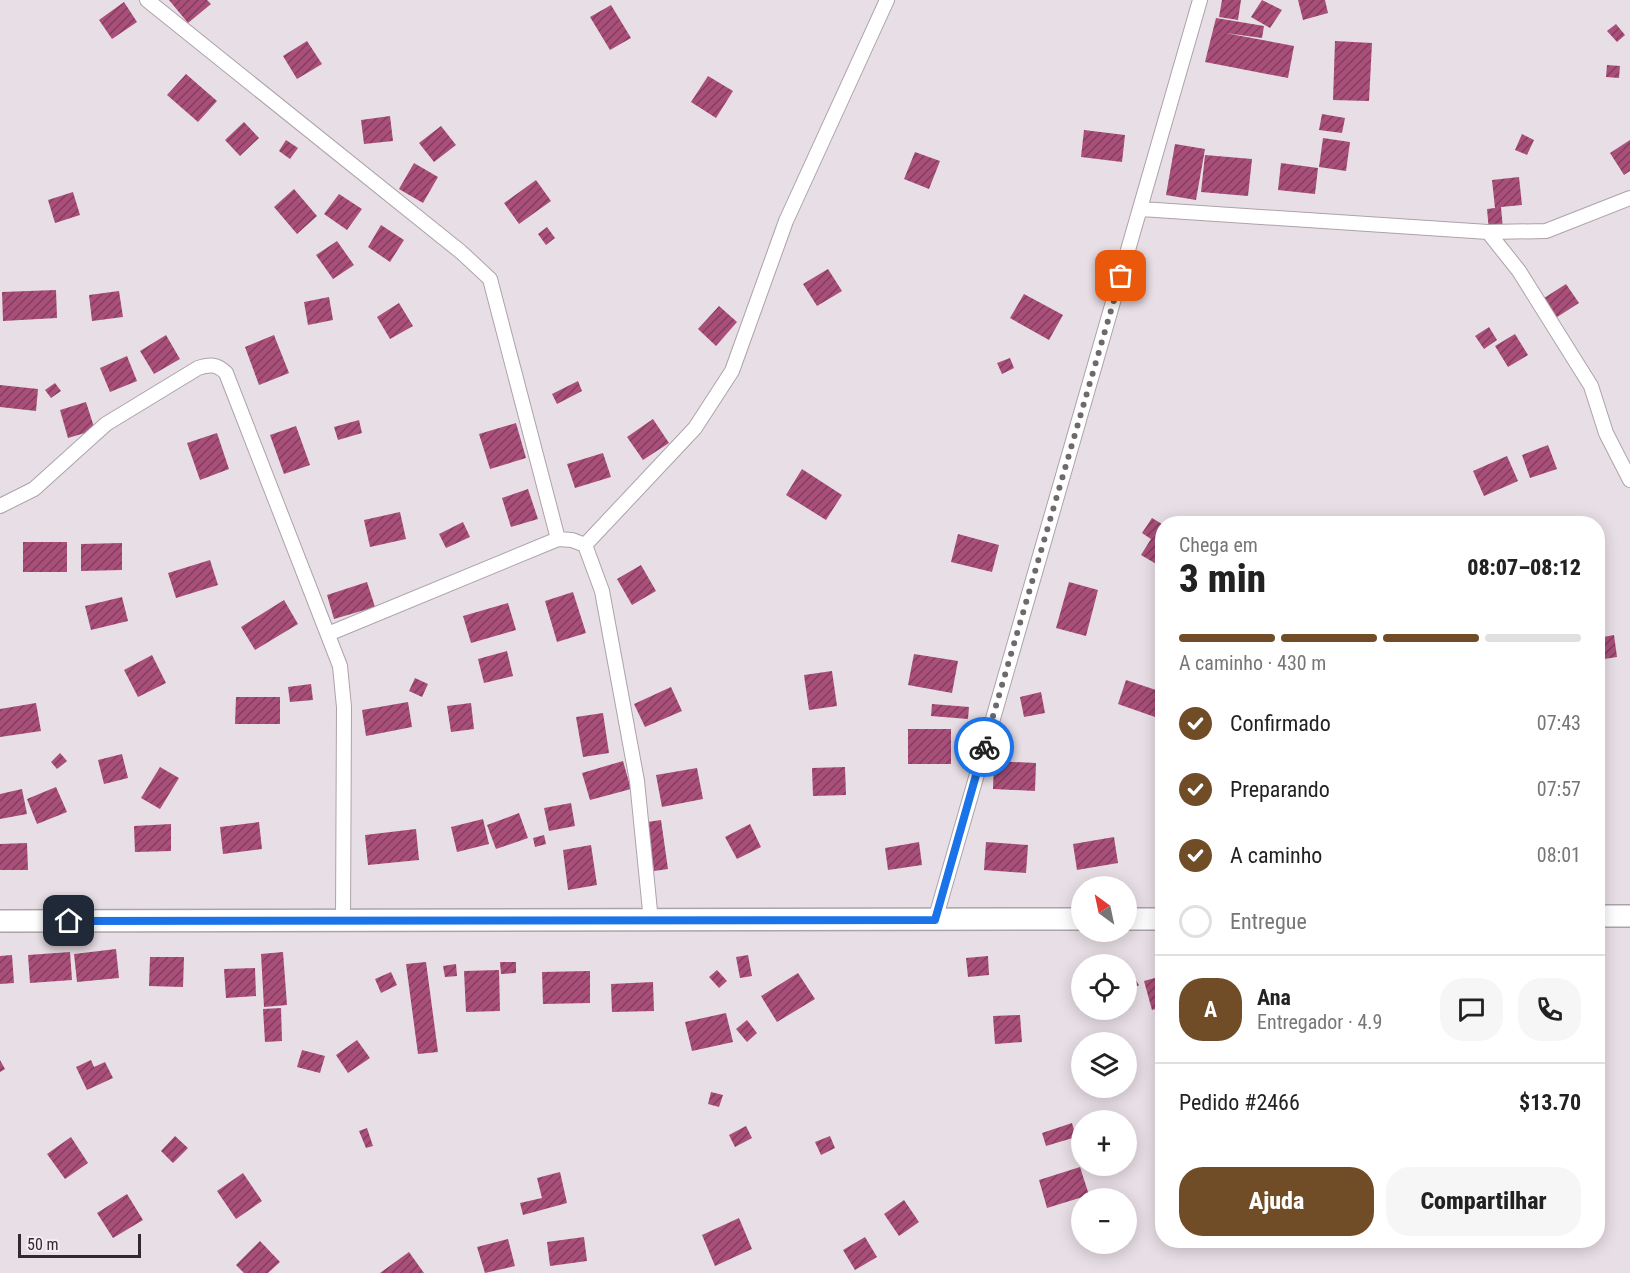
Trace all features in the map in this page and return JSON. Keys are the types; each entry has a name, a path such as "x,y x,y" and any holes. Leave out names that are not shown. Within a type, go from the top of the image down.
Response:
{"main road":[{"path":"1605,916 1630,916"},
{"path":"0,921 1071,919"},
{"path":"1137,919 1155,919"}],"street":[{"path":"147,0 443,237 490,279 558,539"},
{"path":"585,545 695,428 732,371 786,221 887,0"},
{"path":"935,920 1028,590 1141,209 1200,0"},
{"path":"1141,209 1488,232 1546,231 1630,198"},
{"path":"1488,232 1519,271 1591,386 1606,433 1630,480"},
{"path":"0,506 34,489 106,424 198,368 209,364 219,366 226,373 340,666 344,707 342,921"},
{"path":"328,634 558,539 572,540 585,545 602,591 635,770 651,921"}],"building":[{"path":"169,0 207,0 211,4 188,23"},
{"path":"1222,0 1241,0 1238,20 1219,17"},
{"path":"1262,0 1282,10 1270,28 1251,17"},
{"path":"1298,0 1325,0 1328,13 1303,20"},
{"path":"124,2 137,22 112,39 99,20"},
{"path":"611,5 631,38 610,50 590,17"},
{"path":"1216,18 1264,26 1262,38 1225,33 1294,46 1288,78 1205,62"},
{"path":"1616,24 1625,35 1617,42 1607,31"},
{"path":"307,41 322,64 297,79 283,56"},
{"path":"1335,41 1372,43 1369,101 1333,100"},
{"path":"1607,65 1620,66 1619,78 1606,77"},
{"path":"186,74 217,101 198,122 167,95"},
{"path":"708,76 733,91 716,118 691,102"},
{"path":"1322,114 1345,118 1342,133 1319,130"},
{"path":"390,116 393,141 364,144 361,120"},
{"path":"244,122 259,138 240,156 225,140"},
{"path":"441,126 456,145 434,162 419,143"},
{"path":"1084,130 1125,135 1122,162 1081,157"},
{"path":"1522,134 1534,140 1527,155 1515,150"},
{"path":"1323,138 1350,142 1346,171 1319,167"},
{"path":"286,140 298,148 290,159 279,151"},
{"path":"1630,140 1630,171 1624,175 1610,153"},
{"path":"1175,144 1205,149 1196,200 1166,195"},
{"path":"915,152 940,161 929,189 904,179"},
{"path":"1205,155 1252,159 1248,196 1201,192"},
{"path":"414,163 438,177 423,203 399,189"},
{"path":"1281,163 1318,168 1315,194 1278,190"},
{"path":"1519,177 1522,205 1501,207 1503,229 1489,231 1487,209 1495,208 1492,180"},
{"path":"536,180 551,201 519,224 504,203"},
{"path":"294,189 317,216 297,234 274,207"},
{"path":"73,192 80,215 55,223 48,200"},
{"path":"339,194 362,209 347,230 324,214"},
{"path":"381,225 404,240 390,262 368,247"},
{"path":"547,227 555,238 546,245 538,234"},
{"path":"337,241 354,265 333,279 316,255"},
{"path":"828,269 842,291 817,306 803,284"},
{"path":"1566,284 1579,303 1554,319 1541,300"},
{"path":"56,290 57,318 3,321 2,292"},
{"path":"119,291 123,317 92,321 89,295"},
{"path":"1024,294 1063,315 1049,340 1010,318"},
{"path":"329,297 333,320 308,325 304,302"},
{"path":"399,303 413,326 390,339 377,317"},
{"path":"719,306 737,322 716,346 698,329"},
{"path":"1489,327 1497,340 1484,349 1475,336"},
{"path":"1515,334 1528,355 1508,367 1495,346"},
{"path":"166,335 180,359 154,374 140,351"},
{"path":"274,335 289,373 259,385 245,347"},
{"path":"127,356 137,381 110,392 100,368"},
{"path":"1010,358 1014,368 1002,374 997,363"},
{"path":"578,381 582,391 557,404 552,394"},
{"path":"55,383 61,391 51,398 45,390"},
{"path":"0,385 38,389 36,411 0,407"},
{"path":"86,402 95,430 68,438 60,410"},
{"path":"653,419 669,443 643,460 627,437"},
{"path":"359,420 362,433 338,440 334,427"},
{"path":"516,423 526,458 490,469 479,434"},
{"path":"296,426 310,465 284,474 270,435"},
{"path":"217,433 229,469 200,480 187,443"},
{"path":"1548,445 1557,469 1530,478 1522,455"},
{"path":"603,453 611,477 575,488 567,464"},
{"path":"1507,456 1518,481 1484,496 1473,471"},
{"path":"802,469 842,495 826,520 786,495"},
{"path":"528,489 538,519 511,527 502,498"},
{"path":"400,512 406,539 370,547 364,520"},
{"path":"1152,518 1155,520 1155,563 1141,555 1151,539 1142,533"},
{"path":"463,522 470,537 446,548 439,534"},
{"path":"958,534 999,545 992,572 951,562"},
{"path":"23,542 67,542 67,572 23,572"},
{"path":"122,543 122,570 81,571 81,544"},
{"path":"210,560 218,585 176,598 168,573"},
{"path":"641,565 656,591 632,605 617,579"},
{"path":"367,582 375,607 334,619 327,595"},
{"path":"1069,582 1098,590 1086,636 1056,628"},
{"path":"573,592 586,633 557,642 545,601"},
{"path":"122,597 128,621 91,630 85,606"},
{"path":"284,600 298,624 255,650 241,627"},
{"path":"508,603 516,630 471,643 463,616"},
{"path":"1614,635 1617,657 1605,659 1605,637"},
{"path":"507,651 513,676 484,683 478,659"},
{"path":"914,654 958,661 952,693 908,685"},
{"path":"152,655 166,683 138,697 124,670"},
{"path":"832,671 837,706 809,710 804,675"},
{"path":"415,678 428,684 422,697 409,691"},
{"path":"1126,680 1155,690 1155,717 1118,704"},
{"path":"311,684 313,700 290,702 288,687"},
{"path":"671,687 682,711 645,727 634,704"},
{"path":"1041,692 1045,713 1024,717 1020,697"},
{"path":"236,697 280,697 280,724 235,724"},
{"path":"408,702 412,727 366,736 362,710"},
{"path":"36,703 41,731 0,737 0,709"},
{"path":"471,703 474,729 451,732 447,706"},
{"path":"932,704 969,707 968,719 931,716"},
{"path":"603,713 609,753 583,757 576,717"},
{"path":"908,729 951,729 951,764 908,764"},
{"path":"60,753 67,761 57,769 51,762"},
{"path":"122,754 128,778 104,784 98,760"},
{"path":"623,761 631,789 590,800 582,773"},
{"path":"994,761 1036,763 1035,791 993,789"},
{"path":"160,767 179,778 160,809 141,798"},
{"path":"845,767 846,795 813,796 812,768"},
{"path":"697,768 703,799 662,807 656,775"},
{"path":"56,787 67,812 37,824 27,799"},
{"path":"22,789 27,814 0,819 0,794"},
{"path":"571,803 575,826 549,831 544,808"},
{"path":"519,813 528,838 496,849 487,825"},
{"path":"483,819 489,844 457,852 451,827"},
{"path":"661,820 668,869 654,871 647,822"},
{"path":"259,822 262,849 223,854 220,827"},
{"path":"171,824 171,851 135,852 134,826"},
{"path":"750,824 761,847 737,859 725,837"},
{"path":"416,829 419,860 368,865 365,835"},
{"path":"544,835 546,844 535,847 533,838"},
{"path":"1114,837 1118,863 1077,870 1073,844"},
{"path":"919,842 922,865 888,870 885,848"},
{"path":"986,842 1028,845 1026,873 984,870"},
{"path":"27,843 28,870 0,870 0,844"},
{"path":"591,845 597,885 568,890 563,850"},
{"path":"116,949 119,978 77,982 74,954"},
{"path":"70,952 72,980 30,983 28,955"},
{"path":"283,952 287,1005 264,1007 261,954"},
{"path":"12,955 14,983 0,984 0,956"},
{"path":"748,955 752,976 740,978 736,957"},
{"path":"988,956 989,975 968,977 966,958"},
{"path":"150,957 184,957 183,987 149,986"},
{"path":"426,962 438,1052 418,1054 406,964"},
{"path":"500,962 516,962 516,973 501,974"},
{"path":"456,964 457,976 445,977 443,966"},
{"path":"255,968 256,996 226,998 224,969"},
{"path":"499,970 500,1011 466,1012 464,971"},
{"path":"717,970 727,981 719,988 709,977"},
{"path":"590,971 590,1003 543,1004 542,972"},
{"path":"391,972 397,985 381,993 375,979"},
{"path":"798,973 815,999 777,1022 761,996"},
{"path":"1155,978 1155,1009 1152,1010 1144,981"},
{"path":"653,982 654,1011 612,1012 611,984"},
{"path":"281,1008 282,1041 265,1042 263,1009"},
{"path":"726,1013 733,1042 692,1051 685,1022"},
{"path":"1020,1015 1022,1042 995,1044 993,1016"},
{"path":"747,1020 757,1033 747,1042 736,1029"},
{"path":"357,1040 370,1058 348,1073 336,1055"},
{"path":"302,1050 325,1056 320,1073 297,1067"},
{"path":"0,1060 5,1069 0,1072"},
{"path":"91,1060 94,1067 105,1062 113,1078 87,1090 76,1067"},
{"path":"711,1092 723,1095 719,1107 708,1104"},
{"path":"1071,1123 1071,1138 1046,1146 1042,1133"},
{"path":"746,1126 752,1138 735,1147 729,1135"},
{"path":"367,1128 373,1146 366,1148 359,1131"},
{"path":"175,1136 188,1148 173,1163 161,1151"},
{"path":"830,1136 835,1148 821,1155 815,1142"},
{"path":"71,1137 88,1163 65,1179 47,1154"},
{"path":"1071,1170 1071,1176 1083,1176 1087,1188 1071,1188 1071,1201 1047,1208 1039,1180"},
{"path":"560,1172 567,1203 523,1215 520,1203 542,1198 537,1178"},
{"path":"243,1173 262,1201 236,1219 217,1191"},
{"path":"127,1194 143,1220 113,1238 97,1213"},
{"path":"904,1200 919,1222 899,1236 884,1214"},
{"path":"739,1218 752,1249 715,1266 702,1235"},
{"path":"584,1237 587,1261 550,1266 547,1242"},
{"path":"865,1237 877,1257 855,1270 843,1250"},
{"path":"508,1239 515,1266 485,1273 477,1247"},
{"path":"260,1241 280,1262 268,1273 244,1273 236,1265"},
{"path":"409,1252 424,1273 380,1273"}],"way so far":[{"path":"984,747 1121,276"}],"route":[{"path":"69,921 935,920 984,747"}]}
